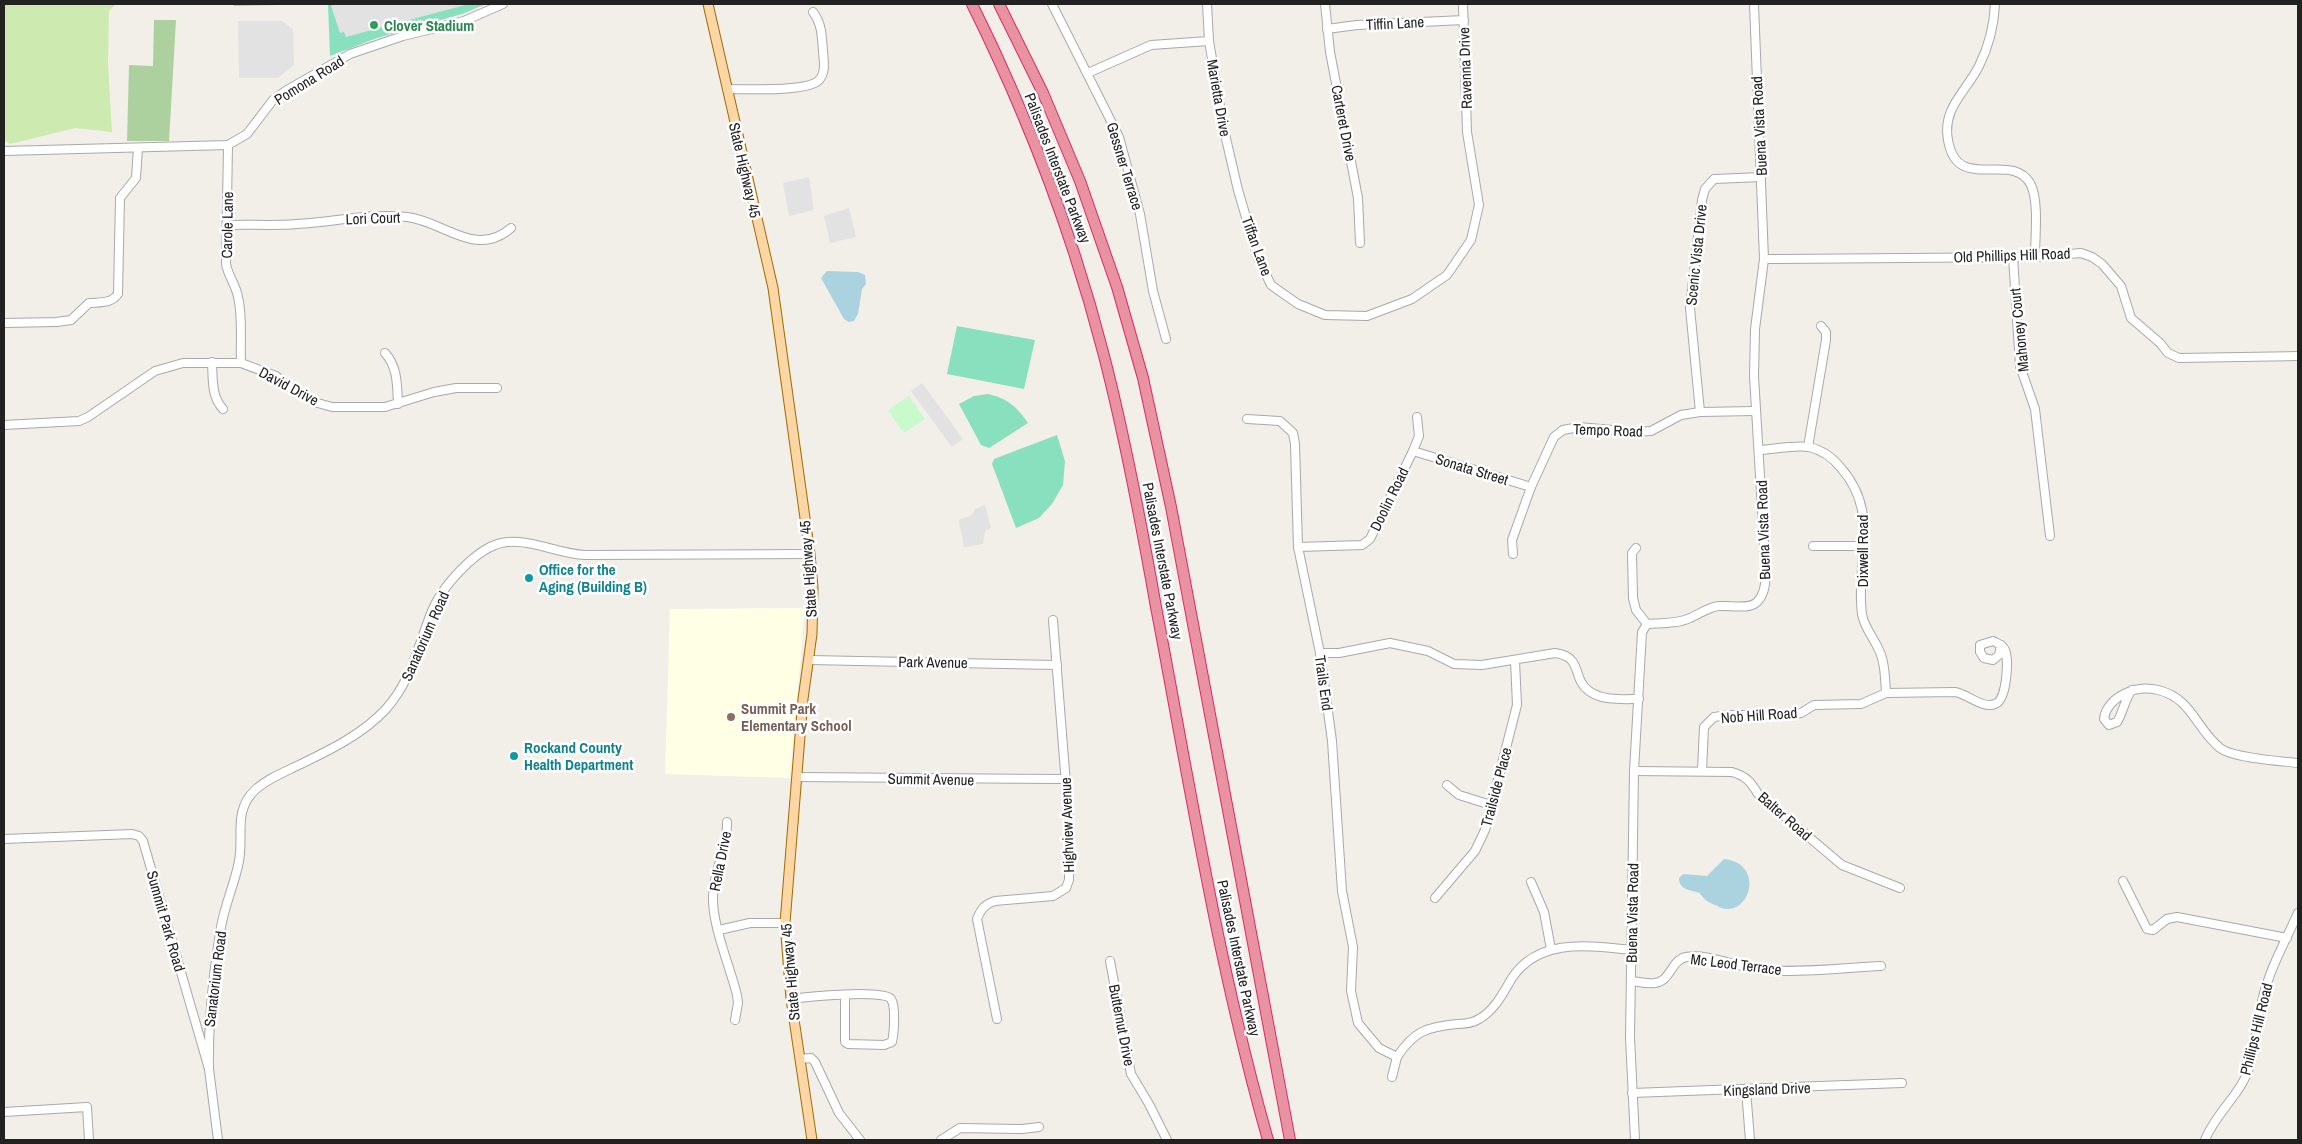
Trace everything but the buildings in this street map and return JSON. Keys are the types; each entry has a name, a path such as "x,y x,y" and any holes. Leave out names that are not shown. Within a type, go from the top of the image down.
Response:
{"highway":[{"name":"Palisades Interstate Parkway","path":"972,4 1003,68 1046,172 1077,261 1106,361 1134,489 1220,944 1247,1063 1268,1140"},
{"name":"Palisades Interstate Parkway","path":"999,4 1043,93 1080,180 1117,287 1143,378 1171,507 1290,1140"}],"main road":[{"name":"State Highway 45","path":"708,4 773,288 810,554 813,612 810,660 803,699 785,923 791,999 812,1140"}],"street":[{"name":"Pomona Road","path":"228,145 247,134 273,100 350,54 403,36 464,21 503,4"},
{"name":"Gessner Terrace","path":"1052,4 1118,134 1127,161 1144,230 1153,291 1166,339"},
{"name":"Marietta Drive","path":"1207,4 1209,41 1224,130 1238,190"},
{"name":"Carteret Drive","path":"1325,4 1327,29 1358,198 1360,243"},
{"name":"Ravenna Drive","path":"1463,4 1467,132"},
{"name":"Buena Vista Road","path":"1635,1140 1630,1037 1634,771 1642,632 1647,624 1678,622 1690,619 1718,606 1748,606 1757,603 1764,591 1766,576 1760,450 1755,411 1754,352 1764,259 1754,4"},
{"path":"1995,4 1990,39 1978,67 1952,106 1947,128 1950,150 1956,161 1965,168 2016,171 2026,177 2034,197 2035,257"},
{"path":"727,89 804,87 817,82 822,76 824,67 821,27 813,12"},
{"name":"Tiffin Lane","path":"1327,29 1356,25 1464,20"},
{"path":"1088,74 1150,45 1209,41"},
{"name":"Tiffan Lane","path":"1238,190 1258,258 1271,285 1298,304 1325,315 1368,316 1412,300 1447,275 1471,240 1479,205 1467,132"},
{"path":"4,151 228,145"},
{"name":"Carole Lane","path":"228,145 226,264 228,275 238,294 240,305 241,363"},
{"path":"4,323 71,320 89,303 115,299 118,294 120,198 136,178 138,148"},
{"name":"Scenic Vista Drive","path":"1700,412 1690,308 1702,200 1705,189 1714,180 1761,178"},
{"name":"Lori Court","path":"228,225 296,224 340,219 407,217 423,220 461,237 482,240 494,239 511,228"},
{"name":"Old Phillips Hill Road","path":"1764,259 2035,257 2080,253 2092,256 2102,264 2118,282 2131,318 2152,335 2168,353 2178,358 2298,356"},
{"name":"Mahoney Court","path":"2013,257 2020,366 2035,409 2050,536"},
{"path":"1808,447 1826,340 1826,332 1822,326"},
{"path":"385,353 392,360 395,368 398,404"},
{"path":"212,362 214,393 217,402 223,409"},
{"name":"David Drive","path":"4,425 79,420 88,417 155,371 183,363 241,363 276,376 314,402 332,407 385,407 434,392 456,388 497,388"},
{"name":"Tempo Road","path":"1513,554 1512,540 1531,487 1554,437 1563,430 1579,427 1651,432 1671,419 1700,412 1755,411"},
{"name":"Doolin Road","path":"1298,547 1362,546 1370,539 1419,436 1417,418"},
{"name":"Trails End","path":"1247,419 1280,421 1293,433 1295,444 1298,547 1320,653 1332,742 1342,890 1353,947 1351,984 1358,1023 1379,1048 1397,1057"},
{"name":"Dixwell Road","path":"1760,450 1808,447 1834,460 1851,479 1862,502 1864,521 1862,613 1871,638 1881,655 1886,693"},
{"name":"Sonata Street","path":"1413,451 1531,487"},
{"name":"Sanatorium Road","path":"210,1070 208,1031 222,926 238,864 241,812 247,800 264,784 363,729 386,709 407,680 440,595 446,586 474,557 495,545 516,542 570,555 810,554"},
{"path":"1813,546 1863,546"},
{"path":"1636,548 1632,553 1633,598 1636,610 1647,624"},
{"name":"Highview Avenue","path":"997,1019 977,919 981,910 987,904 995,901 1053,896 1066,888 1071,870 1053,620"},
{"path":"1320,653 1339,652 1390,643 1428,651 1454,664 1482,666 1555,653 1564,654 1572,660 1581,683 1589,692 1612,698 1639,700"},
{"path":"1886,693 1955,692 1965,694 1983,704 1994,705 2002,700 2006,690 2006,650 2001,645"},
{"name":"Park Avenue","path":"810,660 1057,664"},
{"name":"Trailside Place","path":"1435,898 1475,851 1485,830 1518,705 1515,660"},
{"path":"2132,690 2125,699 2122,715 2118,722 2109,725 2104,719 2105,711 2118,696 2132,690 2153,689 2165,692 2183,702 2220,748 2233,755 2298,764"},
{"name":"Nob Hill Road","path":"1702,771 1704,726 1714,718 1729,715 1790,715 1801,713 1814,705 1861,704 1886,693"},
{"name":"Balter Road","path":"1634,771 1702,771 1742,774 1749,779 1758,794 1842,865 1900,888"},
{"name":"Summit Avenue","path":"797,777 1065,779"},
{"path":"1447,785 1459,795 1491,805"},
{"name":"Rella Drive","path":"727,822 725,847 715,882 713,899 719,930 737,995 738,1003 735,1020"},
{"name":"Summit Park Road","path":"4,839 132,834 139,836 144,842 210,1070 218,1140"},
{"path":"2123,881 2147,929 2153,930 2167,919 2177,917 2287,938"},
{"path":"1531,882 1544,912 1551,949"},
{"name":"Phillips Hill Road","path":"2205,1140 2210,1126 2240,1089 2250,1065 2262,1000 2271,971 2298,912"},
{"path":"719,930 750,923 785,923"},
{"path":"1392,1078 1397,1057 1406,1044 1423,1030 1441,1025 1478,1020 1494,1007 1524,964 1534,956 1551,949 1570,946 1632,950"},
{"name":"Mc Leod Terrace","path":"1632,982 1655,983 1662,980 1685,957 1701,958 1761,970 1881,966"},
{"name":"Butternut Drive","path":"1110,961 1131,1074 1167,1140"},
{"path":"791,999 845,995 890,997 893,1001 894,1014 892,1042 884,1045 848,1044 844,1042 845,995"},
{"path":"800,1059 811,1058 815,1062 836,1107 860,1140"},
{"name":"Kingsland Drive","path":"1632,1093 1902,1083"},
{"path":"1746,1090 1750,1140"},
{"path":"4,1112 87,1106 89,1140"},
{"path":"941,1140 960,1128 1022,1129 1039,1127"}],"shaded area":[{"path":"335,4 469,4 346,37 344,32 340,33 331,6"},
{"path":"238,21 282,21 293,29 294,65 278,78 239,78"},
{"path":"809,177 814,210 789,216 783,183"},
{"path":"849,208 856,237 830,243 824,216"},
{"path":"922,383 963,439 952,447 911,391"},
{"path":"985,505 991,528 985,531 983,544 964,547 959,520 972,515 975,509"},
{"name":"Summit Park Elementary School","path":"805,608 790,778 665,774 670,609"}],"green space":[{"path":"4,4 116,4 109,11 108,64 112,132 75,128 10,144 4,140"},
{"path":"234,4 328,4 234,6"},
{"name":"Clover Stadium","path":"328,4 486,4 462,14 377,38 330,56"},
{"path":"154,20 176,20 169,141 127,141 129,65 153,66"},
{"path":"957,326 1035,340 1024,389 947,374"},
{"path":"988,394 1001,398 1011,404 1028,423 989,448 981,445 959,404 974,396"},
{"path":"909,396 925,419 904,433 888,410"},
{"path":"1057,435 1065,461 1063,485 1052,504 1039,518 1016,528 992,464 994,459"}],"water":[{"path":"827,271 858,272 865,275 866,284 862,289 858,314 854,321 849,322 844,319 821,278"},
{"path":"1724,859 1736,862 1749,877 1747,895 1742,903 1735,908 1726,909 1710,903 1700,893 1686,889 1679,882 1679,878 1683,874 1707,876"}],"place":[{"name":"Clover Stadium","path":"374,25"},
{"name":"Office for the Aging (Building B)","path":"529,578"},
{"name":"Summit Park Elementary School","path":"731,717"},
{"name":"Rockand County Health Department","path":"514,756"}]}
